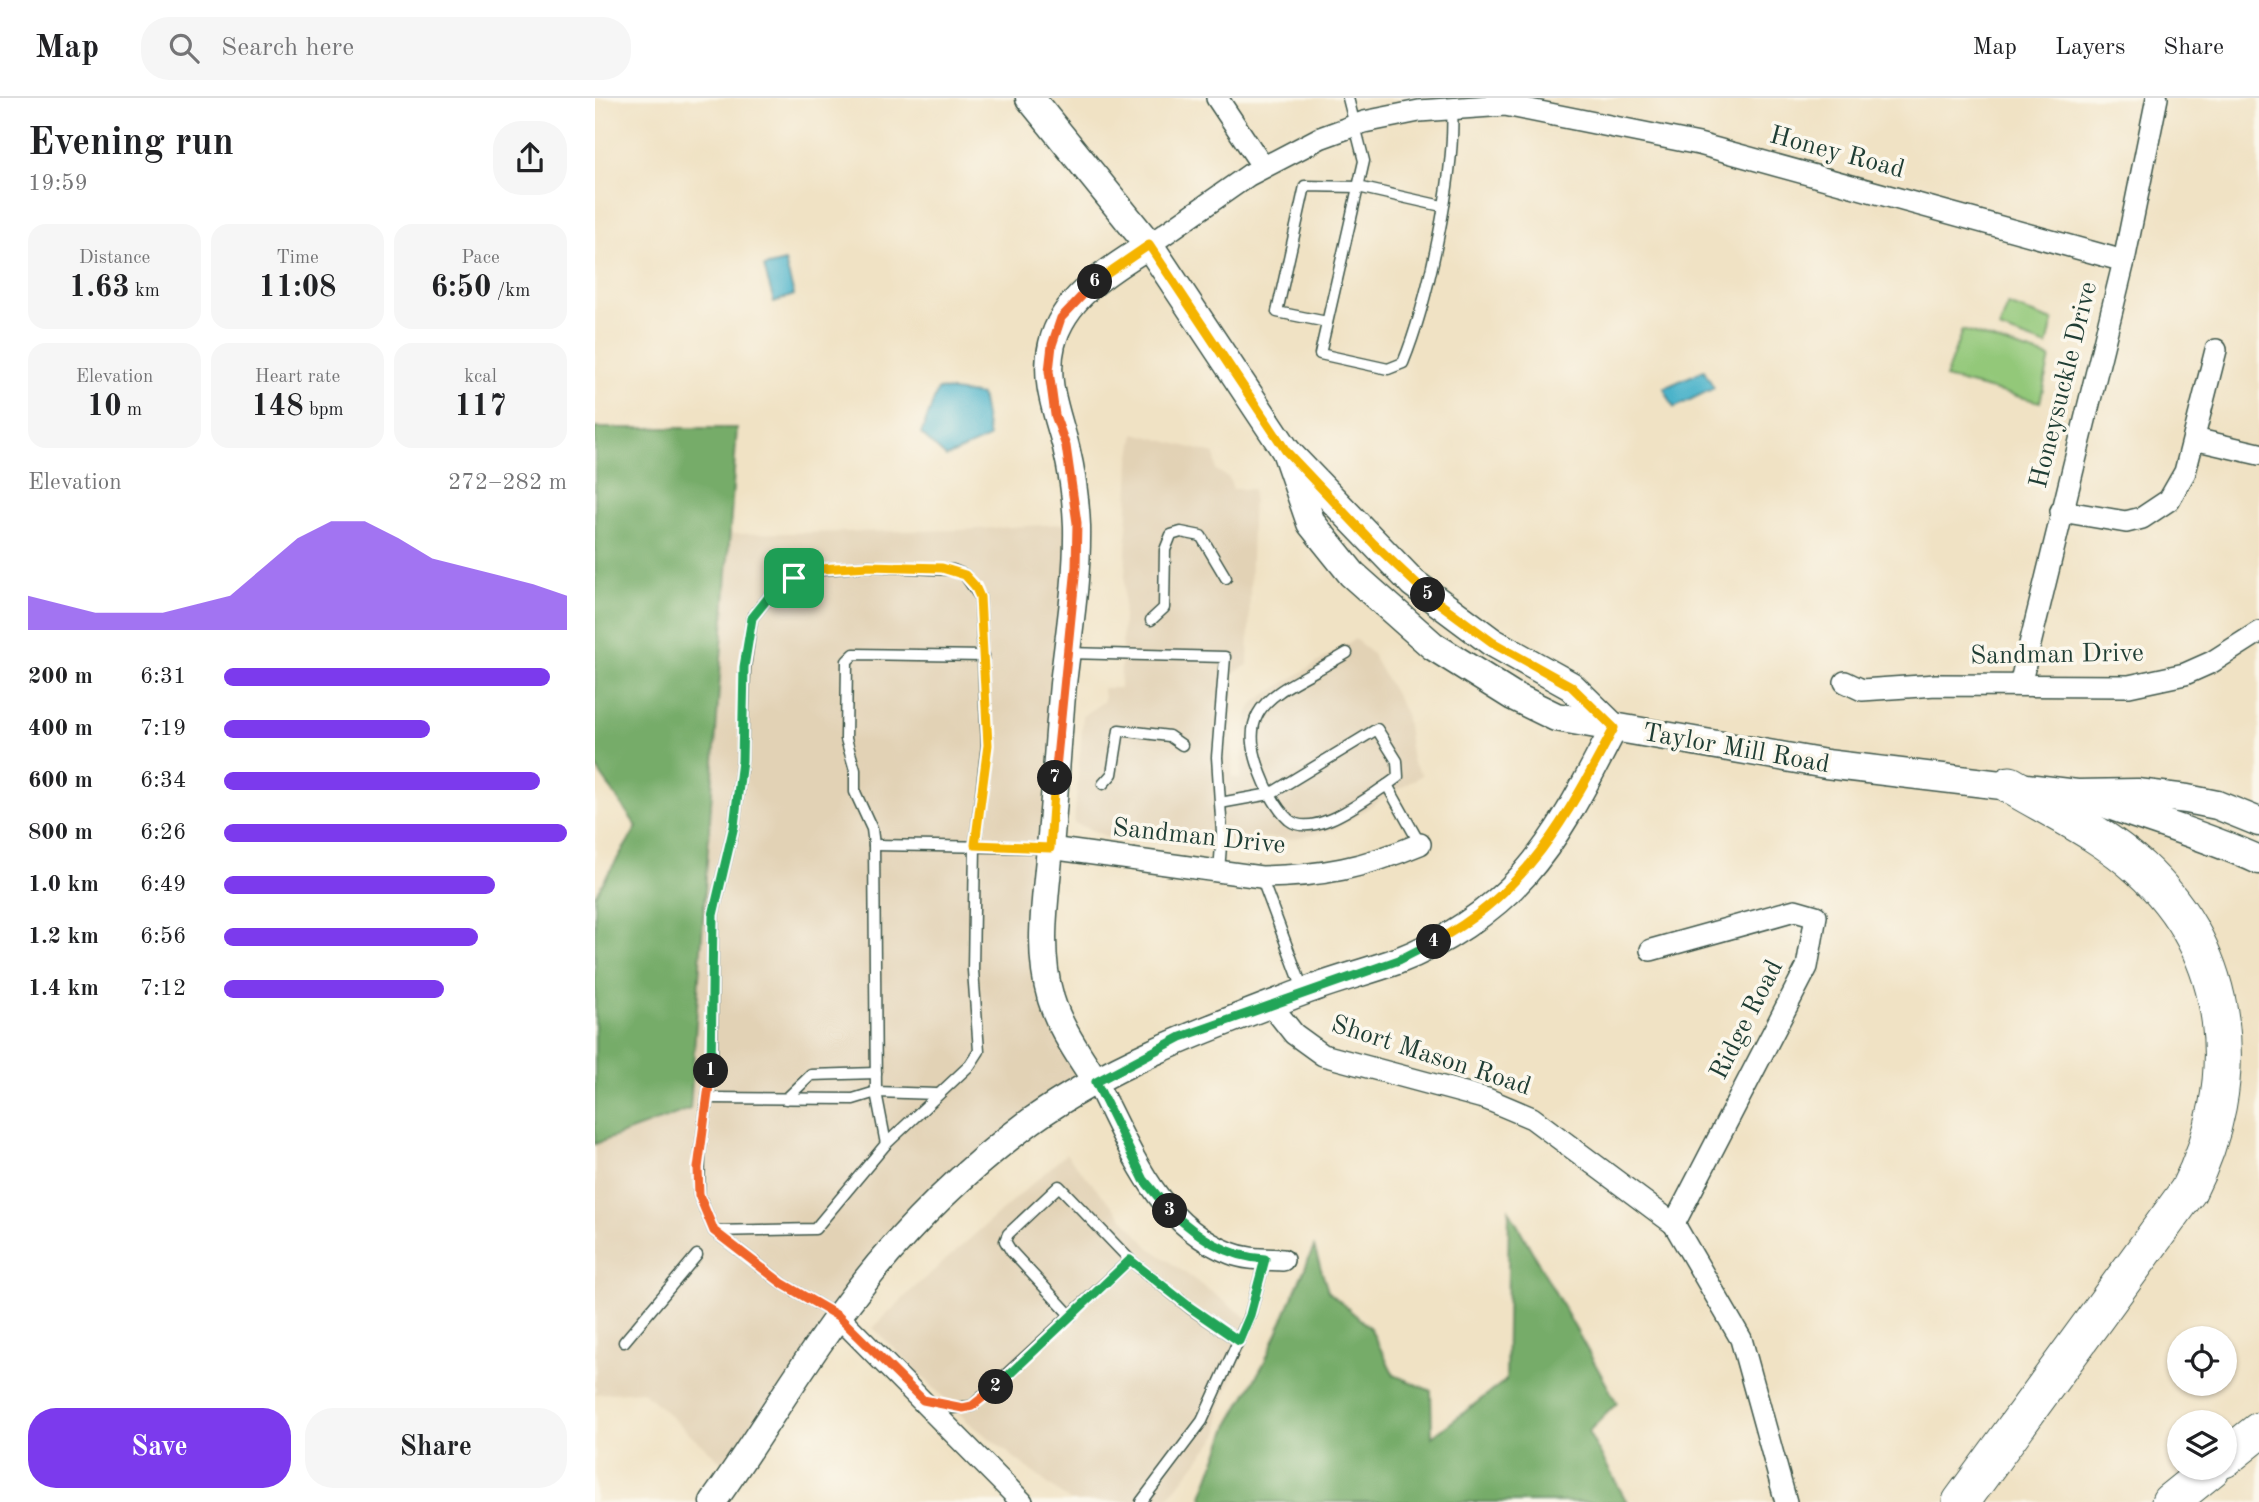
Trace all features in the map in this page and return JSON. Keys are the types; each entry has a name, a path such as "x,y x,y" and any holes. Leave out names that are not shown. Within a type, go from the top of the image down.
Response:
{"highway":[{"path":"1961,1502 2188,1191 2201,1166 2217,1119 2223,1078 2224,1042 2211,979 2188,926 2165,896 2133,863 2094,834 2010,785"},
{"path":"2237,1449 2259,1431"},
{"path":"2170,1502 2198,1480"}],"main road":[{"path":"1030,98 1149,245 1286,451 1413,583 1492,642 1571,686 1614,728"},
{"path":"1286,451 1311,523 1352,574 1393,613 1433,646 1513,696 1556,717 1614,728"},
{"name":"Taylor Mill Road","path":"1614,728 1826,764 2077,794 2137,793 2187,799 2217,805 2259,822"},
{"name":"Taylor Mill Road","path":"2077,794 2149,821 2186,830 2259,860"}],"street":[{"path":"1217,98 1263,167"},
{"name":"Honeysuckle Drive","path":"2020,685 2124,261 2158,98"},
{"name":"Honey Road","path":"1149,245 1263,167 1320,138 1356,125 1452,107 1506,105 1699,144 2124,261"},
{"path":"1149,245 1091,285 1074,302 1061,318 1052,345 1049,371 1051,393 1066,446 1077,523 1076,567 1042,930 1044,971 1051,1001 1064,1031 1096,1082 1144,1180 1161,1202 1206,1240 1230,1253 1274,1259"},
{"path":"2061,511 2110,522 2142,518 2169,500 2178,489 2194,439 2216,349"},
{"path":"2194,439 2259,454"},
{"name":"Sandman Drive","path":"1845,682 1862,690 1924,685 2084,688 2157,682 2212,662 2259,632"},
{"name":"Taylor Mill Road","path":"713,1502 838,1316 890,1251 954,1185 1032,1121 1096,1082 1181,1037 1399,960 1482,911 1523,876 1551,837 1614,728"},
{"name":"Sandman Drive","path":"1050,848 1261,877 1335,873 1374,864 1420,844"},
{"name":"Ridge Road","path":"1651,950 1795,910 1816,916 1807,967 1674,1224"},
{"name":"Short Mason Road","path":"1271,1005 1294,1034 1323,1055 1487,1099 1532,1118 1674,1224 1741,1339 1786,1502"},
{"path":"838,1316 1022,1502"}],"lane":[{"path":"1348,98 1364,161 1335,261 1320,355 1388,369 1403,363 1434,253 1454,139 1452,107"},
{"path":"1327,322 1277,312 1295,251 1305,186 1358,187 1442,206"},
{"path":"1151,620 1164,608 1165,550 1171,535 1181,531 1201,537 1226,578"},
{"path":"714,1231 815,1229 886,1144 936,1094 970,1065 979,1051 973,970 975,845 988,745 980,597 965,575 942,568 869,566 820,569 794,578 772,593 752,618 744,667 742,761 737,800 713,915 712,1064 699,1160 699,1195 714,1231 783,1284 838,1316"},
{"path":"1066,653 1225,657 1217,757 1222,833 1219,871"},
{"path":"1220,803 1270,794 1377,729 1397,761 1398,776 1333,818 1301,825 1290,821 1270,794 1257,767 1250,743 1251,727 1268,699 1347,653"},
{"path":"886,1144 876,1092 874,845 872,829 855,792 855,770 846,739 847,661 854,654 984,656"},
{"path":"1103,784 1112,774 1119,730 1169,736 1182,745"},
{"path":"1387,785 1420,844"},
{"path":"874,845 1050,848"},
{"path":"1261,877 1304,992"},
{"path":"786,1099 811,1075 876,1073"},
{"path":"708,1098 853,1099 876,1092 936,1094"},
{"path":"1072,1316 1011,1251 1005,1241 1008,1234 1059,1186 1130,1260 1191,1308 1239,1341"},
{"path":"624,1342 697,1255"},
{"path":"1141,1502 1202,1421 1274,1259"},
{"path":"923,1400 963,1408 972,1406 1130,1260"}],"shaded area":[{"path":"1135,433 1215,454 1216,470 1229,478 1233,489 1253,489 1248,665 1233,673 1232,777 1240,779 1248,712 1256,701 1355,639 1372,654 1405,712 1412,761 1422,775 1334,829 1292,839 1243,837 1182,844 1108,837 1074,823 1083,716 1104,701 1103,688 1120,688 1130,461"},
{"path":"1077,523 1042,942 1096,1082 930,1207 734,1473 642,1391 595,1394 595,1144 690,1109 730,534 961,530"},
{"path":"1066,1154 1149,1247 1256,1324 1220,1407 1219,1434 1165,1502 1071,1502 967,1421 873,1328 914,1288"}],"green space":[{"path":"2008,305 2053,321 2047,346 1999,329"},
{"path":"1962,330 2050,358 2040,402 1945,378"},
{"path":"595,428 737,428 690,1109 595,1144 595,895 637,827 595,766"},
{"path":"1509,1210 1617,1403 1588,1432 1627,1502 1204,1502 1202,1496 1228,1427 1264,1363 1314,1247 1328,1291 1370,1328 1394,1375 1431,1391 1432,1437 1506,1380"}],"water":[{"path":"785,262 794,295 774,302 764,267"},
{"path":"1704,370 1714,388 1674,408 1664,388"},
{"path":"938,389 981,395 989,438 946,457 921,434"}],"route":[{"path":"1149,245 1286,451 1374,544 1413,583 1454,616 1492,642 1571,686 1614,728 1584,784 1523,876 1482,911 1443,937 1399,960 1181,1037 1096,1082 1144,1180 1161,1202 1206,1240 1230,1253 1265,1259 1250,1315 1239,1341 1191,1308 1130,1260 988,1394 972,1406 953,1408 943,1403 923,1400 838,1316 783,1284 714,1231 699,1195 698,1168 705,1132 712,1064 713,915 734,826 742,761 744,667 752,618 772,593 794,578 820,569 869,566 942,568 965,575 980,597 988,745 975,845 1050,848 1059,726 1076,567 1077,523 1066,446 1055,415 1051,393 1049,371 1052,345 1061,318 1074,302 1091,285 1149,245"}]}
